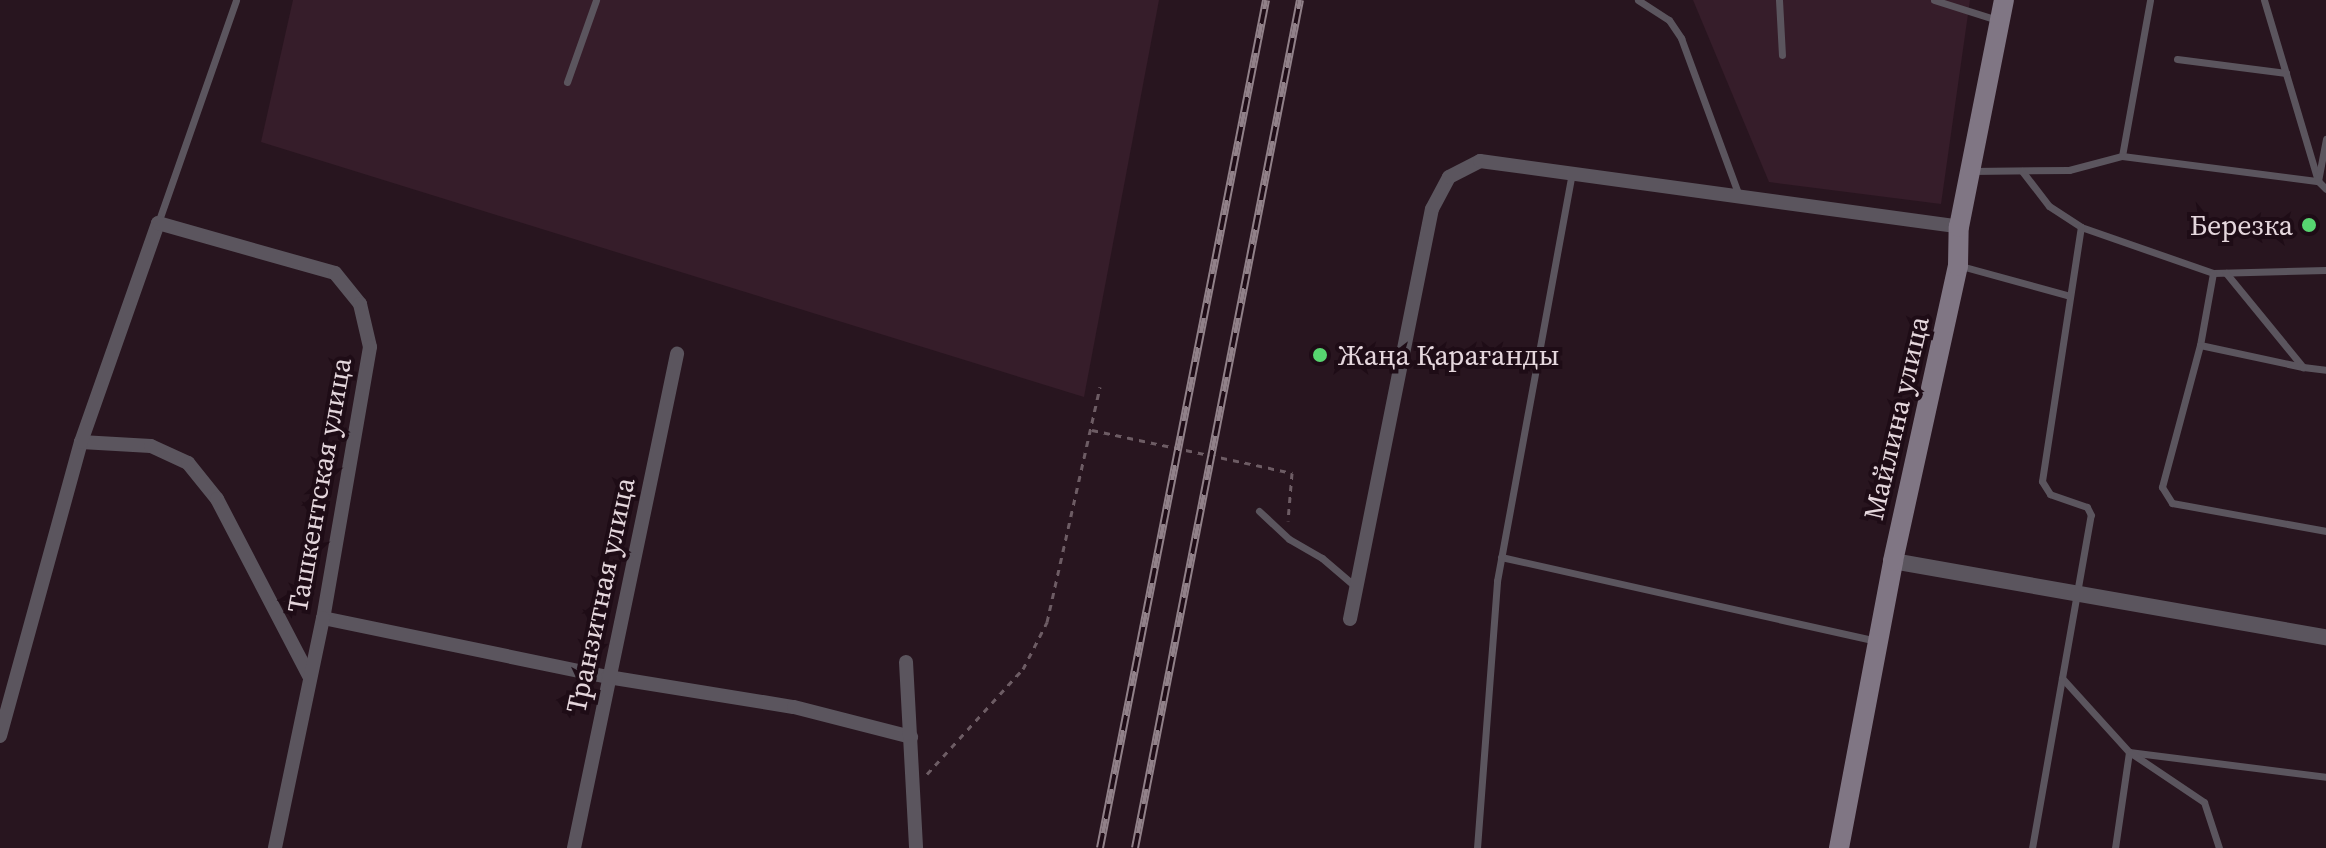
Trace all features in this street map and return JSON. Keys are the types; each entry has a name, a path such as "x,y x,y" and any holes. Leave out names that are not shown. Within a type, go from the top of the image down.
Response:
{"main road":[{"name":"Майлина улица","path":"1839,848 1893,561 1958,266 1959,227 2002,10"}],"street":[{"path":"1350,619 1432,209 1449,177 1480,161 1959,227"},
{"path":"0,736 81,442 158,223"},
{"name":"Ташкентская улица","path":"158,223 335,273 360,304 370,347 323,618 275,848"},
{"name":"Транзитная улица","path":"574,848 677,354"},
{"path":"81,442 151,446 188,463 217,499 309,676"},
{"path":"1893,561 2326,637"},
{"path":"323,618 608,677 794,707 911,737"},
{"path":"906,662 916,848"}],"lane":[{"path":"158,223 236,0"},
{"path":"567,82 596,0"},
{"path":"1638,0 1669,20 1681,38 1739,196"},
{"path":"1779,0 1782,55"},
{"path":"1934,0 2002,10"},
{"path":"2122,156 2150,0"},
{"path":"2264,0 2318,181 2326,189"},
{"path":"2177,59 2286,73"},
{"path":"2318,181 2326,139"},
{"path":"1971,171 2069,170 2122,156 2318,181"},
{"path":"2022,171 2049,206 2081,227 2213,273 2326,270"},
{"path":"1477,848 1501,557 1573,172"},
{"path":"2032,848 2062,678 2081,596 2091,515 2087,507 2050,494 2042,481 2066,295 2081,227"},
{"path":"1958,266 2066,295"},
{"path":"2213,273 2200,345 2163,470 2162,487 2172,503 2326,531"},
{"path":"2226,273 2303,367"},
{"path":"2200,345 2326,370"},
{"path":"1259,511 1289,539 1322,558 1356,587"},
{"path":"1501,557 1878,641"},
{"path":"2062,678 2106,720 2129,752 2204,802 2219,848"},
{"path":"2129,752 2326,777"},
{"path":"2115,848 2129,752"}],"path":[{"path":"914,787 1023,669 1047,622 1100,387"},
{"path":"1092,430 1253,461 1292,473 1289,539"}],"shaded area":[{"path":"293,0 1159,0 1084,397 261,142"},
{"path":"1693,0 1970,0 1941,204 1769,182"}],"railway":[{"path":"1100,848 1266,0"},
{"path":"1135,848 1300,0"}],"place":[{"name":"Березка","path":"2309,225"},
{"name":"Жаңа Қарағанды","path":"1320,355"}]}
